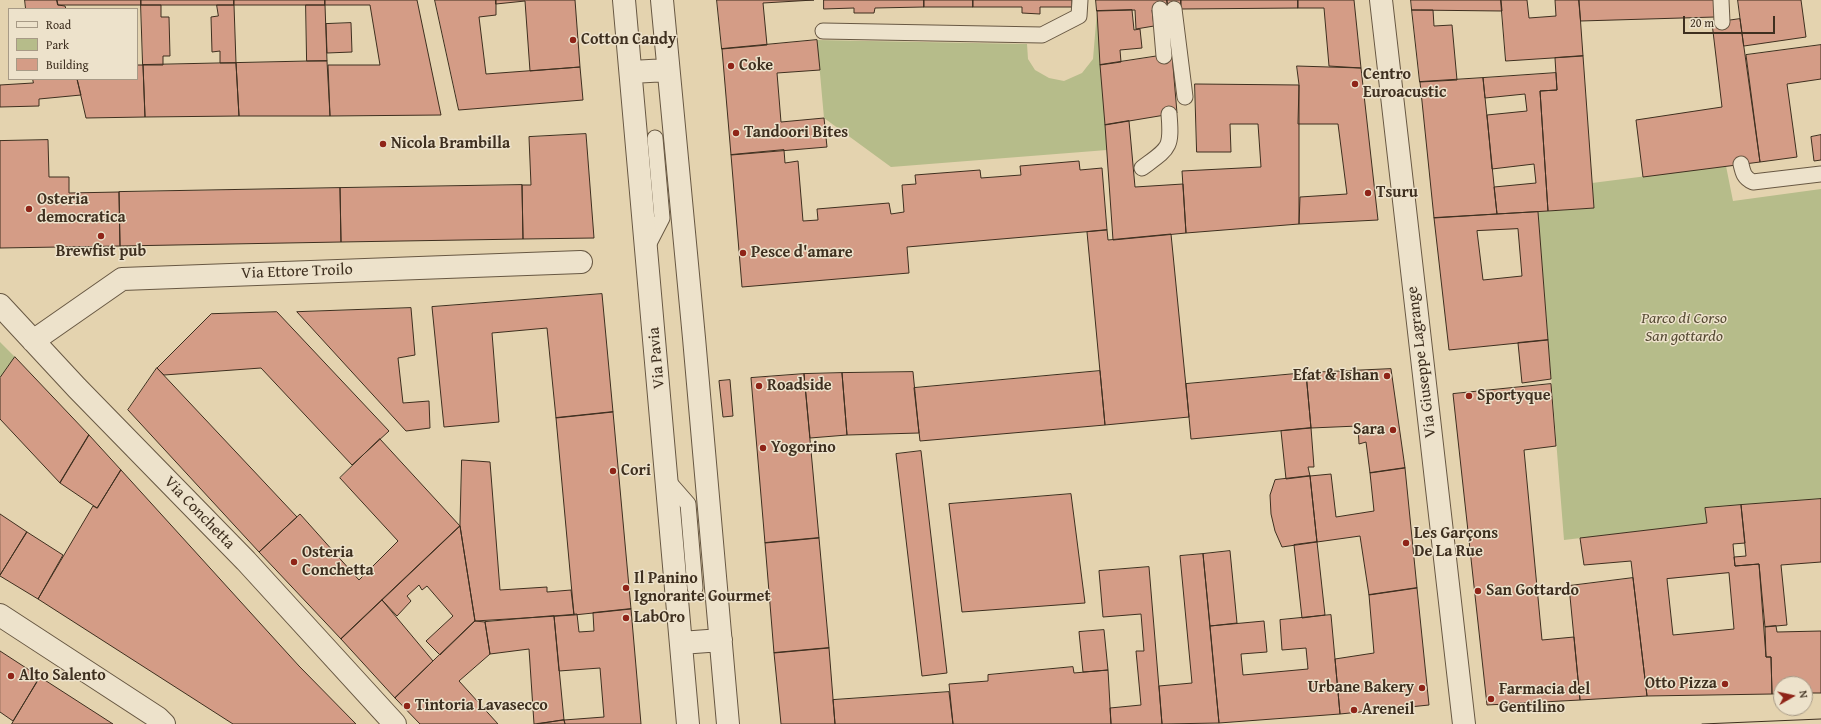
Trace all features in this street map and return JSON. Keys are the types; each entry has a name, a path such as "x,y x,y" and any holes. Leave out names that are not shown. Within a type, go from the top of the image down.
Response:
{"street":[{"name":"Via Pavia","path":"624,0 688,724"},
{"path":"662,0 693,318 728,724"},
{"name":"Via Giuseppe Lagrange","path":"1380,0 1464,724"},
{"path":"631,72 668,70"},
{"name":"Via Ettore Troilo","path":"33,341 122,279 581,262"},
{"name":"Via Conchetta","path":"0,305 33,341 246,560 395,724"},
{"path":"0,615 158,718 164,724"},
{"path":"681,643 721,640"}],"lane":[{"path":"823,32 1042,35 1079,16 1080,0"},
{"path":"1720,0 1722,22"},
{"path":"1164,56 1167,9 1185,97"},
{"path":"1142,168 1167,150 1171,137 1169,114"},
{"path":"647,247 662,218 654,138"},
{"path":"1741,164 1743,174 1747,179 1753,182 1821,174"},
{"path":"667,480 688,504 695,588"}],"green space":[{"path":"1097,11 1107,150 891,167 824,118 817,40 1027,44 1028,59 1035,70 1049,78 1064,81 1082,73 1093,59"},
{"name":"Parco di Corso San gottardo","path":"1726,166 1733,201 1821,189 1821,499 1705,508 1707,523 1564,540 1538,212 1594,208 1592,183"},
{"path":"0,342 15,357 0,378"}],"building":[{"path":"25,0 57,0 58,5 65,6 66,8 26,8"},
{"path":"57,0 141,0 141,5 58,5"},
{"path":"141,0 234,0 234,5 141,5"},
{"path":"234,0 325,0 325,5 234,5"},
{"path":"325,0 417,0 441,115 330,116 328,65 380,65 370,5 325,5"},
{"path":"435,0 496,0 496,15 479,17 486,74 580,67 583,100 459,110"},
{"path":"496,0 575,0 580,67 530,71 525,1 496,4"},
{"path":"717,0 814,0 763,3 767,45 722,49"},
{"path":"824,0 924,0 924,7 875,8 874,13 854,13 854,8 824,9"},
{"path":"924,0 973,0 973,7 924,7"},
{"path":"973,0 1072,0 1072,7 1040,7 1040,14 1022,13 1022,7 973,7"},
{"path":"1096,0 1167,0 1168,9 1152,10 1154,26 1136,29 1135,10 1097,11"},
{"path":"1167,0 1181,0 1181,9 1168,9"},
{"path":"1181,0 1298,0 1298,8 1181,9"},
{"path":"1298,0 1354,0 1361,68 1329,66 1324,8 1298,8"},
{"path":"1411,0 1501,0 1502,11 1412,10"},
{"path":"1501,0 1527,0 1529,18 1556,16 1555,0 1579,0 1583,56 1506,61"},
{"path":"1579,0 1714,0 1715,17 1581,21"},
{"path":"1738,0 1801,0 1806,37 1744,46"},
{"path":"141,5 161,5 161,17 169,17 170,56 163,56 163,65 143,65"},
{"path":"217,5 234,5 236,63 220,63 220,51 212,52 211,17 218,16"},
{"path":"306,5 325,5 327,61 307,61"},
{"path":"1132,10 1134,30 1140,29 1142,48 1120,50 1121,62 1100,65 1097,11"},
{"path":"1412,10 1433,10 1434,26 1452,25 1457,80 1420,82"},
{"path":"1740,19 1760,162 1643,177 1636,120 1722,107 1712,23"},
{"path":"351,23 352,52 327,53 326,24"},
{"path":"817,40 820,70 777,73 781,122 824,118 827,147 731,155 722,49"},
{"path":"1821,45 1821,79 1787,84 1797,157 1760,162 1746,55"},
{"path":"1172,54 1177,113 1105,125 1100,65"},
{"path":"1583,56 1594,208 1548,211 1540,91 1557,90 1555,58"},
{"path":"327,61 330,116 239,116 236,63"},
{"path":"236,63 239,116 145,117 143,65"},
{"path":"138,65 143,65 145,117 86,118 77,80 138,80"},
{"path":"1297,66 1361,68 1378,220 1299,224 1300,197 1347,194 1338,124 1298,124 1299,85"},
{"path":"1556,73 1557,90 1540,91 1548,211 1497,214 1494,187 1536,183 1534,164 1492,169 1487,115 1527,111 1525,94 1485,98 1483,78"},
{"path":"1483,78 1497,214 1434,218 1420,82"},
{"path":"33,80 77,80 81,95 39,99 39,106 0,107 0,85 33,83"},
{"path":"1195,84 1299,85 1299,224 1186,233 1182,171 1261,167 1258,124 1230,124 1231,152 1197,152"},
{"path":"1129,121 1135,187 1183,184 1186,233 1113,240 1105,125"},
{"path":"586,134 594,238 523,239 522,185 531,185 529,137"},
{"path":"1821,135 1821,160 1814,161 1811,137"},
{"path":"48,140 49,177 69,177 69,193 119,192 120,246 0,248 0,141"},
{"path":"784,150 785,163 798,161 803,221 818,220 817,209 889,203 891,214 904,212 902,185 916,184 915,175 980,170 981,178 1021,175 1020,166 1079,161 1080,170 1102,168 1107,230 907,247 909,273 742,287 731,155"},
{"path":"522,185 523,239 341,242 340,188"},
{"path":"340,188 341,242 120,246 119,192"},
{"path":"1538,212 1548,340 1449,350 1434,218","holes":["1518,229 1522,276 1483,280 1477,231"]},
{"path":"1107,230 1108,240 1171,234 1189,417 1105,425 1087,232"},
{"path":"602,294 613,412 556,418 547,328 492,333 499,422 444,427 432,307"},
{"path":"411,308 415,355 398,358 403,403 429,401 430,428 406,431 297,312"},
{"path":"277,312 389,431 352,465 261,368 164,375 157,368 211,314"},
{"path":"1548,340 1551,379 1522,383 1518,343"},
{"path":"15,357 89,435 60,483 0,419 0,378"},
{"path":"157,368 297,517 259,552 128,410"},
{"path":"1391,369 1405,468 1370,473 1366,442 1359,444 1358,426 1311,428 1306,373"},
{"path":"1100,371 1105,425 920,441 914,388"},
{"path":"913,372 919,433 847,435 842,373"},
{"path":"842,373 847,435 810,438 804,374"},
{"path":"1306,373 1311,428 1191,439 1186,384"},
{"path":"804,374 819,538 765,543 751,378"},
{"path":"730,380 733,416 723,417 719,381"},
{"path":"1551,384 1556,446 1524,450 1542,640 1574,637 1580,700 1487,705 1453,394"},
{"path":"613,412 631,609 574,615 556,418"},
{"path":"1311,428 1314,467 1308,467 1310,476 1286,479 1281,431"},
{"path":"89,435 121,470 97,508 60,483"},
{"path":"380,439 460,526 341,639 259,552 300,514 359,580 398,541 340,478"},
{"path":"921,451 947,673 922,676 896,454"},
{"path":"462,460 490,462 500,590 547,587 547,592 571,590 574,615 475,621 460,526"},
{"path":"1405,468 1417,588 1369,595 1360,536 1317,542 1310,476 1331,474 1336,517 1374,511 1370,473"},
{"path":"121,470 299,666 356,724 233,724 38,599 93,506 97,508"},
{"path":"1310,476 1317,542 1282,547 1275,531 1271,514 1270,495 1275,480"},
{"path":"1071,494 1085,603 962,612 949,504"},
{"path":"1821,499 1821,562 1781,565 1787,625 1765,627 1759,564 1735,566 1734,557 1746,556 1741,505"},
{"path":"1741,505 1745,543 1733,544 1735,566 1759,564 1766,657 1771,657 1772,694 1647,696 1631,561 1584,565 1580,538 1707,523 1705,508","holes":["1729,573 1734,629 1673,635 1667,579"]},
{"path":"0,514 27,532 0,575"},
{"path":"460,526 475,621 440,655 426,641 453,616 427,586 422,590 419,585 407,596 411,601 397,616 382,600"},
{"path":"27,532 63,555 38,599 0,576"},
{"path":"819,538 829,648 774,653 765,543"},
{"path":"1317,542 1325,615 1302,618 1294,545"},
{"path":"1230,551 1237,623 1210,626 1203,554"},
{"path":"1203,554 1219,723 1162,724 1159,686 1192,683 1180,556"},
{"path":"1149,567 1162,724 1111,724 1110,708 1141,705 1136,651 1144,651 1141,614 1103,617 1099,571"},
{"path":"1633,578 1647,696 1580,700 1569,586"},
{"path":"1417,588 1429,705 1340,714 1335,659 1374,653 1369,595"},
{"path":"382,600 433,661 395,698 341,639"},
{"path":"631,609 641,724 565,724 564,720 604,717 600,668 559,671 554,616 577,614 579,632 594,631 593,613"},
{"path":"1331,615 1340,714 1219,723 1210,626 1264,621 1267,652 1241,654 1243,675 1308,669 1306,648 1282,650 1280,620"},
{"path":"554,616 564,720 534,724 529,649 490,654 485,622"},
{"path":"475,621 485,622 490,654 459,681 498,724 420,724 395,698"},
{"path":"1776,626 1777,632 1821,631 1821,693 1813,693 1813,676 1773,676 1772,694 1771,657 1766,657 1765,627"},
{"path":"1104,630 1108,670 1083,672 1079,632"},
{"path":"829,648 835,724 781,724 774,653"},
{"path":"0,651 40,677 13,721 0,712"},
{"path":"1073,667 1074,673 1108,670 1111,724 953,724 949,684 988,681 988,675"},
{"path":"40,677 113,724 12,724"},
{"path":"949,692 953,724 835,724 833,700"},
{"path":"564,720 565,724 538,724"}],"tram line":[{"path":"1702,724 1821,719"}],"place":[{"name":"Cotton Candy","path":"573,40"},
{"name":"Coke","path":"731,66"},
{"name":"Centro Euroacustic","path":"1355,84"},
{"name":"Tandoori Bites","path":"736,133"},
{"name":"Nicola Brambilla","path":"383,144"},
{"name":"Tsuru","path":"1368,193"},
{"name":"Osteria democratica","path":"29,209"},
{"name":"Brewfist pub","path":"101,236"},
{"name":"Pesce d'amare","path":"743,253"},
{"name":"Efat & Ishan","path":"1387,376"},
{"name":"Roadside","path":"759,386"},
{"name":"Sportyque","path":"1469,396"},
{"name":"Sara","path":"1393,430"},
{"name":"Yogorino","path":"763,448"},
{"name":"Cori","path":"613,471"},
{"name":"Les Garçons De La Rue","path":"1406,543"},
{"name":"Osteria Conchetta","path":"294,562"},
{"name":"Il Panino Ignorante Gourmet","path":"626,588"},
{"name":"San Gottardo","path":"1478,591"},
{"name":"LabOro","path":"626,618"},
{"name":"Alto Salento","path":"11,676"},
{"name":"Otto Pizza","path":"1725,684"},
{"name":"Urbane Bakery","path":"1422,688"},
{"name":"Farmacia del Gentilino","path":"1491,699"},
{"name":"Tintoria Lavasecco","path":"407,706"},
{"name":"Areneil","path":"1354,710"}]}
